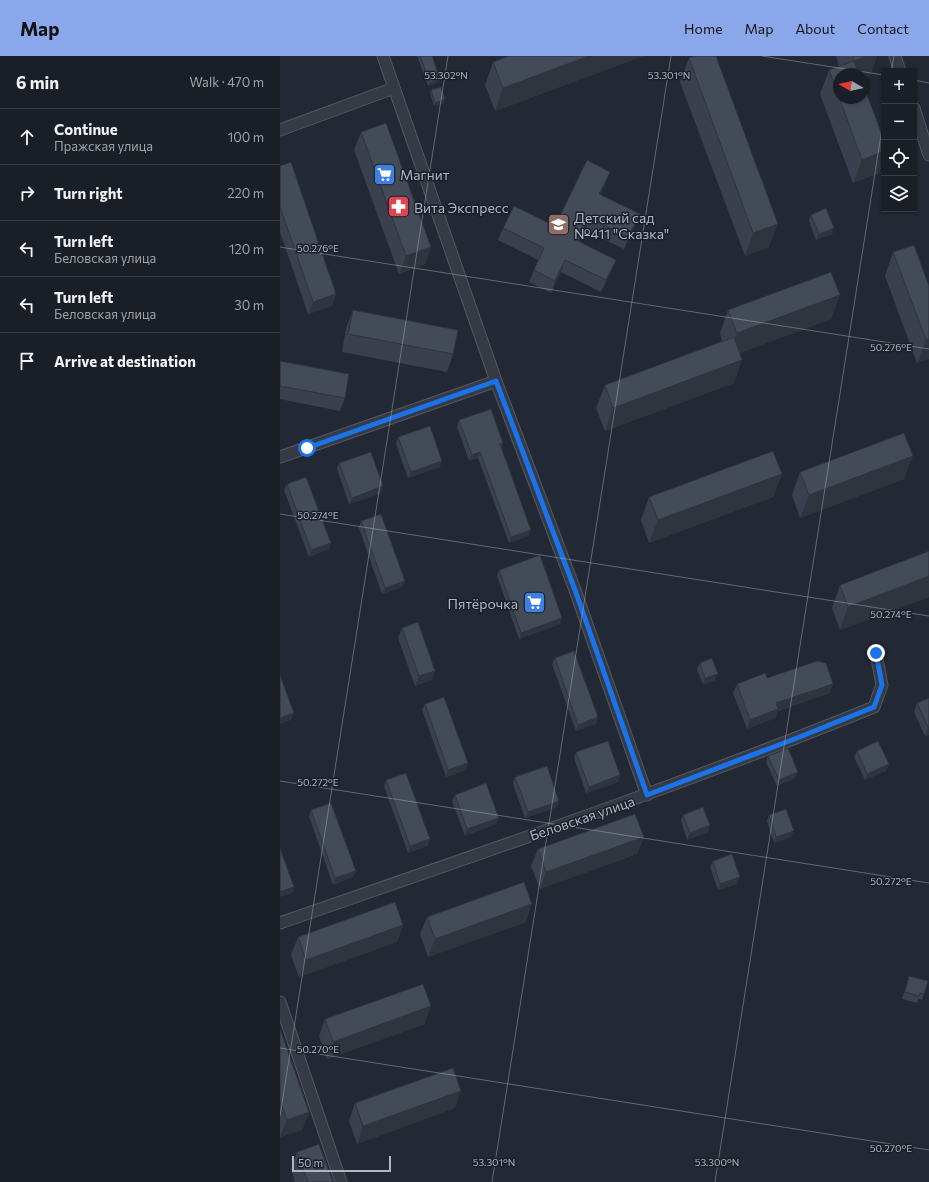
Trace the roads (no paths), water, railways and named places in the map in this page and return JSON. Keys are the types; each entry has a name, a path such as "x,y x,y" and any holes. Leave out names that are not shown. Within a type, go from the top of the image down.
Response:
{"street":[{"path":"383,56 496,381 575,590 647,795"},
{"path":"895,56 899,68"},
{"path":"280,130 394,88"},
{"path":"917,117 929,155"},
{"path":"280,457 496,381"},
{"name":"Беловская улица","path":"280,923 647,795 874,707 882,685 876,653"},
{"path":"280,1002 341,1182"}],"place":[{"name":"Магнит","path":"384,174"},
{"name":"Вита Экспресс","path":"399,207"},
{"name":"Детский сад №411 \"Сказка\"","path":"558,225"},
{"name":"Пятёрочка","path":"534,603"}]}
